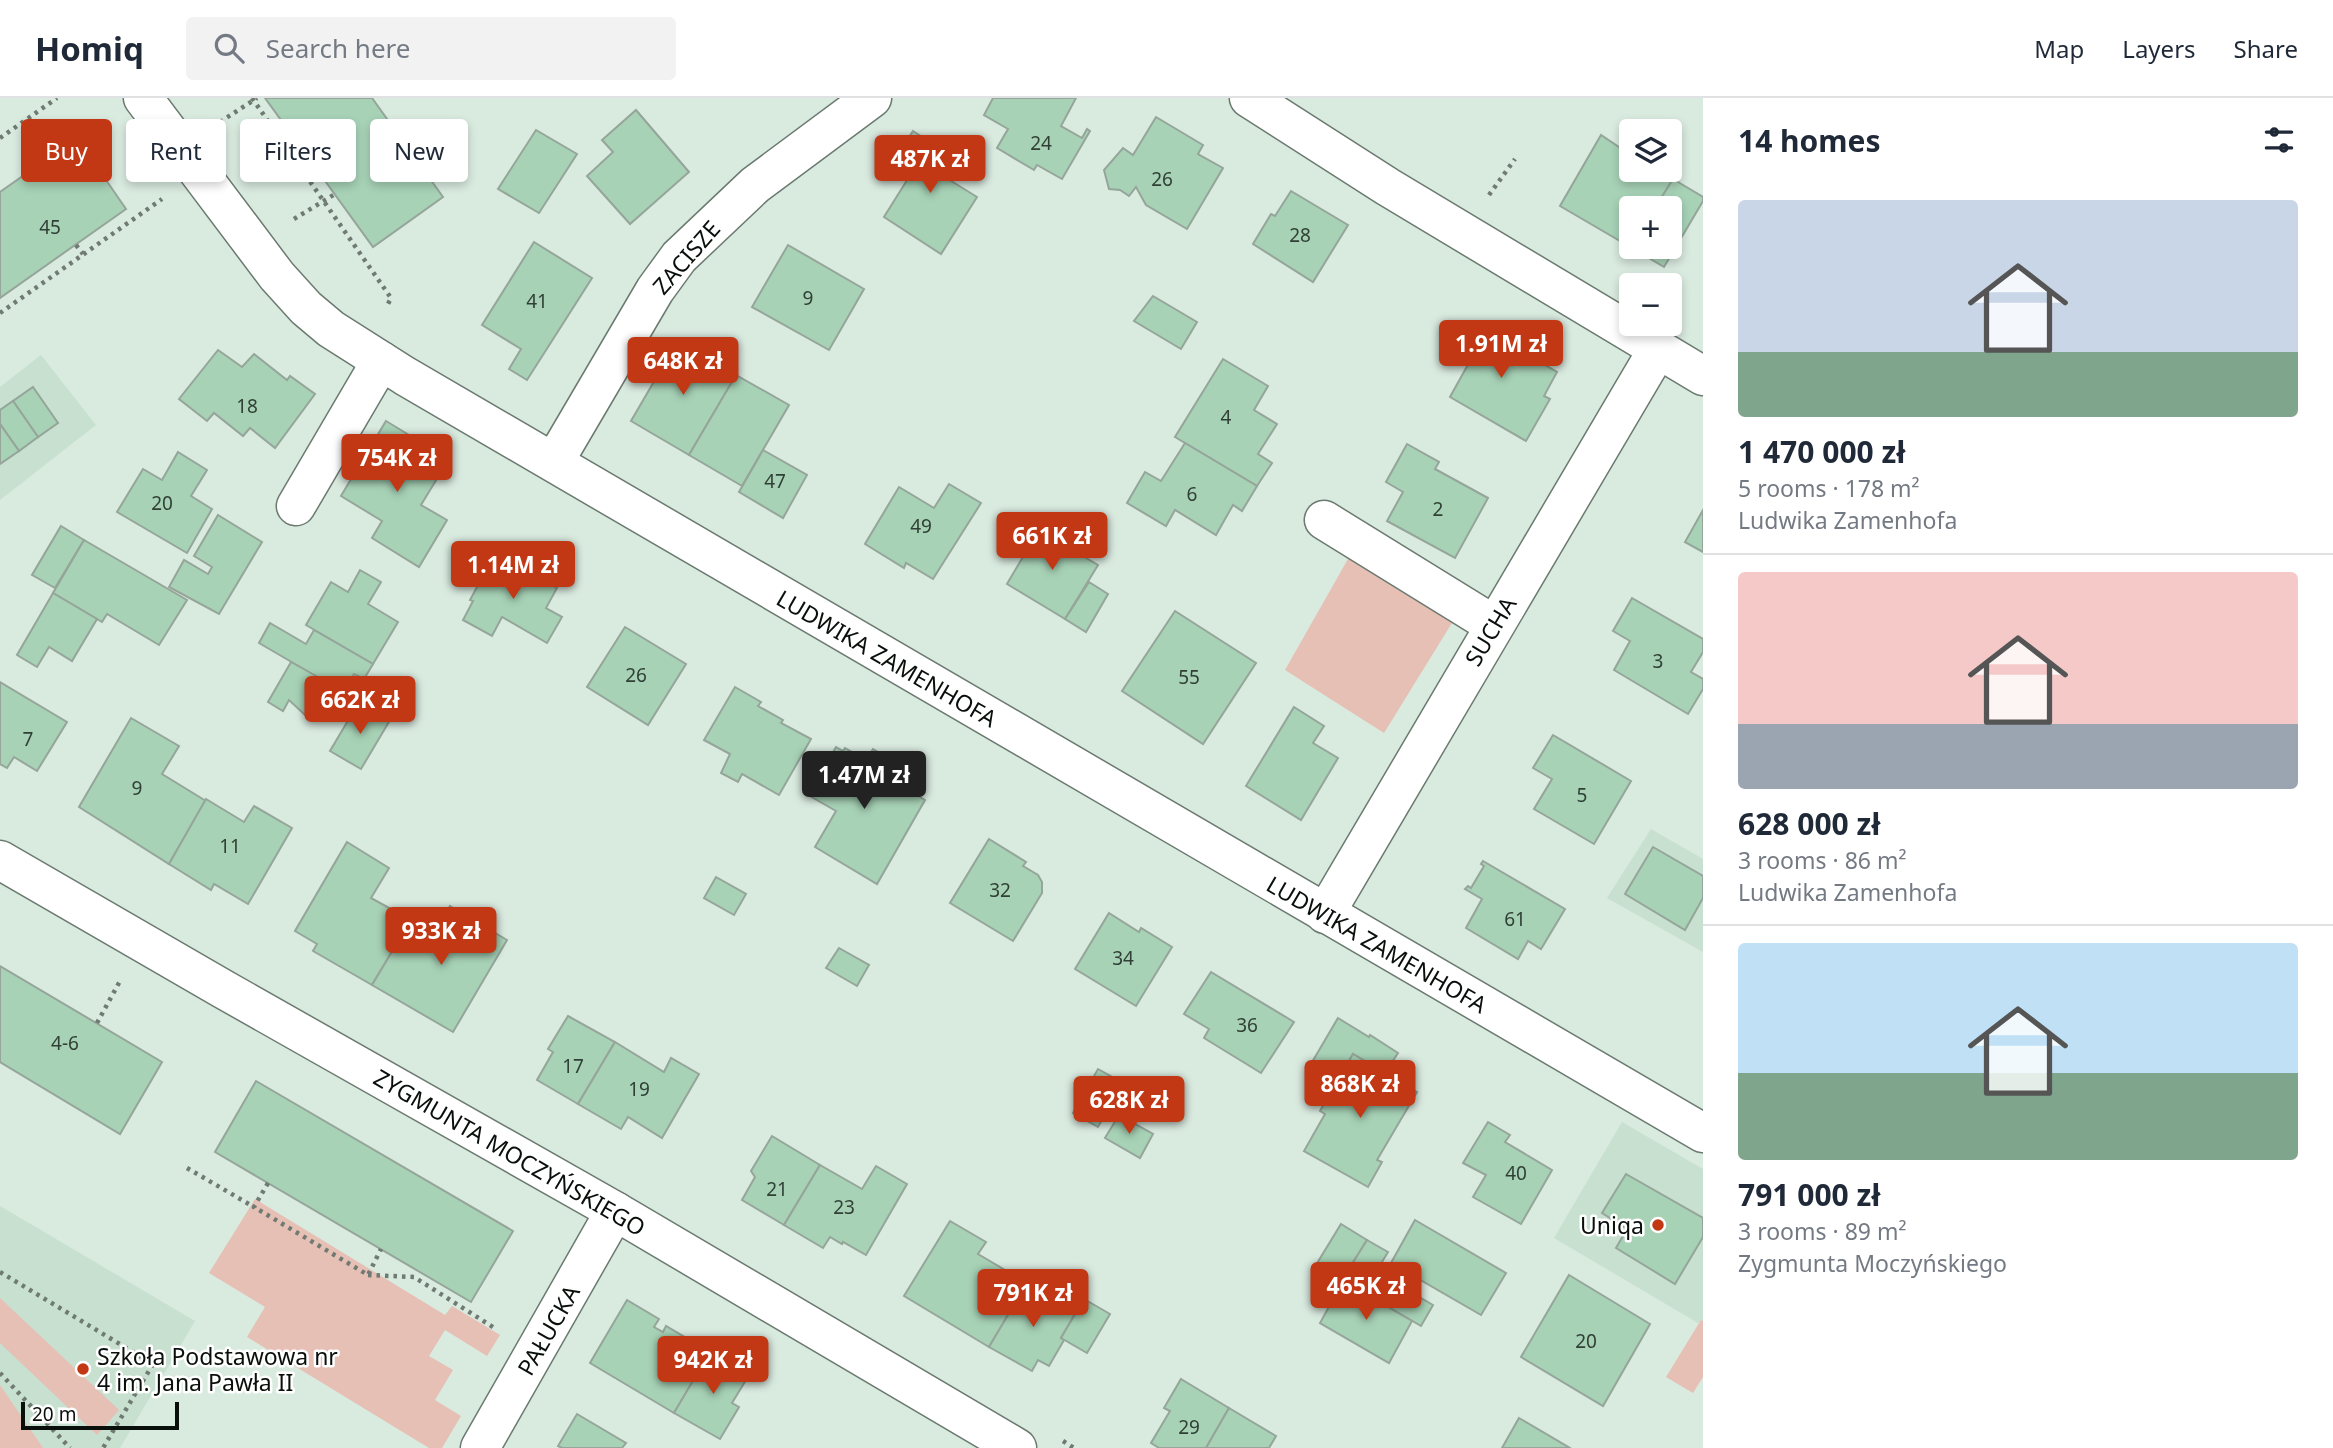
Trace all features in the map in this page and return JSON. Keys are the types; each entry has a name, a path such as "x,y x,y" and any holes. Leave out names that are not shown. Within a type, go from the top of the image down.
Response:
{"street":[{"name":"LUDWIKA ZAMENHOFA","path":"144,98 277,276 306,308 331,328 554,463 1703,1133"},
{"name":"ZACISZE","path":"554,463 655,290 680,257 755,184 872,98"},
{"path":"1249,98 1388,187 1703,376"},
{"name":"SUCHA","path":"1325,914 1658,349"},
{"path":"296,506 371,354"},
{"path":"1324,520 1494,625"},
{"name":"ZYGMUNTA MOCZYŃSKIEGO","path":"0,860 615,1211 1017,1448"},
{"name":"PAŁUCKA","path":"480,1448 615,1211"}],"path":[{"path":"0,138 57,98"},
{"path":"252,98 391,298 371,354"},
{"path":"0,313 173,191"},
{"path":"76,245 83,254"},
{"path":"97,1023 122,976"},
{"path":"187,1168 368,1275 414,1277 502,1333"},
{"path":"254,1207 268,1183"},
{"path":"368,1275 381,1249"},
{"path":"0,1272 153,1364 103,1448"},
{"path":"0,1373 70,1448"}],"shaded area":[{"path":"41,355 96,425 0,500 0,387"},
{"path":"1352,552 1455,618 1384,733 1285,670"},
{"path":"1651,829 1703,859 1703,952 1607,898"},
{"path":"1622,1122 1703,1169 1703,1321 1698,1323 1554,1238"},
{"path":"255,1199 445,1315 452,1306 500,1335 487,1356 445,1330 429,1356 453,1370 435,1400 461,1416 442,1448 429,1448 247,1337 265,1307 209,1273"},
{"name":"Szkoła Podstawowa nr 4 im. Jana Pawła II","path":"0,1206 195,1321 120,1448 0,1448"},
{"path":"0,1298 119,1410 97,1435 0,1343"},
{"path":"1701,1320 1703,1377 1693,1393 1666,1377"},
{"path":"0,1385 43,1448 0,1448"}],"building":[{"path":"265,98 372,98 387,119 370,119 370,182 432,182 443,197 373,247 326,182 356,182 356,119 280,119"},
{"path":"993,98 1076,98 1061,126 1082,138 1087,129 1090,131 1062,179 1037,165 1034,170 997,148 1008,129 984,115"},
{"path":"636,110 689,172 630,224 587,176 613,152 602,140"},
{"path":"1156,117 1203,145 1198,154 1223,168 1187,229 1146,205 1136,187 1129,196 1120,190 1109,189 1104,170 1123,148 1133,155"},
{"path":"536,130 577,154 539,213 498,189"},
{"path":"913,131 959,161 948,179 977,197 941,254 884,217 914,169 896,158"},
{"path":"1601,135 1619,147 1619,182 1671,182 1662,196 1619,196 1619,240 1560,206"},
{"path":"21,177 21,182 107,182 126,209 0,298 0,192"},
{"path":"1671,182 1678,182 1703,197 1682,237 1682,196 1662,196"},
{"path":"1291,191 1348,225 1313,282 1253,244 1271,214 1275,216"},
{"path":"534,242 592,278 527,380 509,369 521,349 482,325"},
{"path":"788,245 864,289 829,350 752,307"},
{"path":"1651,259 1669,259 1664,267"},
{"path":"1153,296 1197,322 1181,349 1134,321"},
{"path":"1487,322 1510,334 1505,342 1557,372 1544,396 1550,399 1526,441 1450,397 1470,361 1451,350 1464,327"},
{"path":"674,339 736,375 689,455 631,421 659,373 655,370"},
{"path":"218,350 242,367 254,354 287,380 290,376 315,394 275,448 250,428 243,436 214,413 207,421 179,399"},
{"path":"1223,359 1268,386 1254,410 1277,424 1258,454 1272,463 1257,486 1175,437"},
{"path":"736,375 789,405 742,486 689,455"},
{"path":"33,387 58,423 38,437 13,401"},
{"path":"13,401 38,437 19,451 0,424 0,410"},
{"path":"386,421 419,441 411,454 441,472 421,505 447,520 419,567 372,538 382,521 341,496"},
{"path":"0,424 19,451 0,464"},
{"path":"1185,443 1257,486 1242,511 1233,505 1216,535 1175,510 1166,526 1127,503 1145,472 1161,481"},
{"path":"1407,444 1439,462 1435,469 1488,498 1455,558 1387,521 1403,492 1386,482"},
{"path":"763,450 807,475 783,518 739,492"},
{"path":"178,452 207,470 191,496 212,509 187,553 117,512 143,469 162,480"},
{"path":"949,484 981,503 933,579 906,563 904,568 865,544 899,487 934,508"},
{"path":"1703,510 1703,552 1685,542"},
{"path":"218,515 262,542 219,614 169,587 184,560 208,574 212,567 194,556"},
{"path":"1044,521 1070,536 1064,545 1098,565 1065,619 1007,584"},
{"path":"61,526 84,540 55,588 32,575"},
{"path":"84,540 187,600 159,645 107,614 102,622 53,593"},
{"path":"495,554 557,588 546,608 562,617 547,643 502,617 492,636 463,620 473,601 470,600"},
{"path":"360,570 381,582 368,604 398,622 373,664 306,625 331,582 348,592"},
{"path":"1089,582 1108,594 1086,632 1065,619"},
{"path":"53,593 97,619 72,661 49,647 37,667 17,655"},
{"path":"1632,598 1703,639 1703,652 1691,672 1703,679 1703,689 1688,714 1614,670 1630,641 1613,631"},
{"path":"1175,611 1256,663 1203,744 1122,691"},
{"path":"270,623 306,644 314,630 373,664 364,679 354,674 343,692 259,643"},
{"path":"625,627 686,664 648,725 587,687"},
{"path":"291,662 325,681 305,715 289,700 283,711 268,702"},
{"path":"0,682 67,722 37,771 14,757 7,768 0,764"},
{"path":"735,687 761,702 758,706 783,720 781,723 811,739 779,795 742,774 738,782 721,773 730,754 704,740"},
{"path":"359,702 390,720 361,769 330,751"},
{"path":"1294,707 1324,726 1313,743 1338,758 1301,820 1246,786"},
{"path":"131,718 179,746 162,774 206,801 169,864 79,807"},
{"path":"1553,735 1631,781 1594,844 1534,809 1552,779 1533,768"},
{"path":"836,747 843,751 845,748 866,760 873,749 903,767 894,782 925,800 877,884 815,847 836,811 808,795"},
{"path":"206,799 244,822 254,806 292,828 248,904 214,884 211,890 169,864"},
{"path":"989,839 1026,862 1023,866 1038,875 1042,882 1042,893 1013,941 950,903"},
{"path":"347,842 389,868 371,898 411,920 372,985 313,951 317,944 295,931"},
{"path":"1653,847 1703,876 1703,898 1685,930 1625,894"},
{"path":"1483,861 1565,909 1541,949 1528,941 1518,959 1466,928 1482,899 1465,889 1468,886 1471,888 1484,866 1481,864"},
{"path":"716,877 746,894 734,915 704,898"},
{"path":"450,906 507,940 453,1032 372,985 411,920 434,934"},
{"path":"1109,913 1139,932 1141,928 1172,947 1136,1006 1075,969"},
{"path":"839,948 869,965 857,986 826,968"},
{"path":"0,966 162,1062 120,1134 0,1062"},
{"path":"1211,972 1294,1022 1261,1073 1204,1038 1209,1029 1184,1014"},
{"path":"568,1016 615,1042 578,1104 537,1080 553,1052 548,1049"},
{"path":"1338,1018 1398,1053 1385,1073 1353,1054 1338,1080 1311,1064"},
{"path":"615,1042 664,1072 671,1058 699,1074 662,1138 628,1117 621,1129 578,1104"},
{"path":"1353,1054 1417,1092 1377,1160 1382,1162 1368,1187 1304,1151 1325,1114 1320,1111"},
{"path":"1098,1069 1123,1083 1098,1127 1073,1113"},
{"path":"256,1081 513,1231 471,1302 215,1152"},
{"path":"1119,1115 1153,1134 1140,1158 1105,1138"},
{"path":"1488,1122 1510,1135 1505,1142 1552,1170 1521,1224 1473,1197 1486,1175 1463,1163"},
{"path":"772,1136 820,1165 784,1225 742,1200 755,1177 751,1171"},
{"path":"820,1165 862,1189 876,1166 907,1184 866,1255 830,1237 823,1248 784,1225"},
{"path":"1626,1174 1703,1218 1703,1237 1675,1284 1616,1248 1627,1229 1602,1213"},
{"path":"1415,1220 1506,1273 1481,1315 1391,1263"},
{"path":"950,1221 986,1242 978,1254 1027,1283 989,1347 904,1296"},
{"path":"1341,1224 1367,1240 1342,1280 1316,1265"},
{"path":"1367,1240 1388,1252 1374,1275 1433,1305 1421,1326 1342,1280"},
{"path":"1569,1275 1650,1324 1603,1406 1521,1357"},
{"path":"1343,1281 1412,1321 1389,1363 1320,1323"},
{"path":"1027,1283 1076,1312 1049,1366 1038,1360 1032,1371 989,1347"},
{"path":"1084,1299 1110,1314 1087,1353 1061,1338"},
{"path":"627,1300 659,1319 654,1327 663,1332 666,1326 710,1352 674,1413 590,1363"},
{"path":"710,1352 749,1375 732,1403 739,1407 720,1439 674,1413"},
{"path":"1181,1379 1229,1408 1206,1448 1159,1448 1151,1443 1170,1411 1164,1408"},
{"path":"1229,1408 1276,1436 1269,1448 1206,1448"},
{"path":"577,1414 626,1443 622,1448 558,1446"},
{"path":"1519,1418 1570,1448 1502,1448"}],"place":[{"name":"Uniqa","path":"1658,1225"},
{"name":"Szkoła Podstawowa nr 4 im. Jana Pawła II","path":"83,1369"}]}
